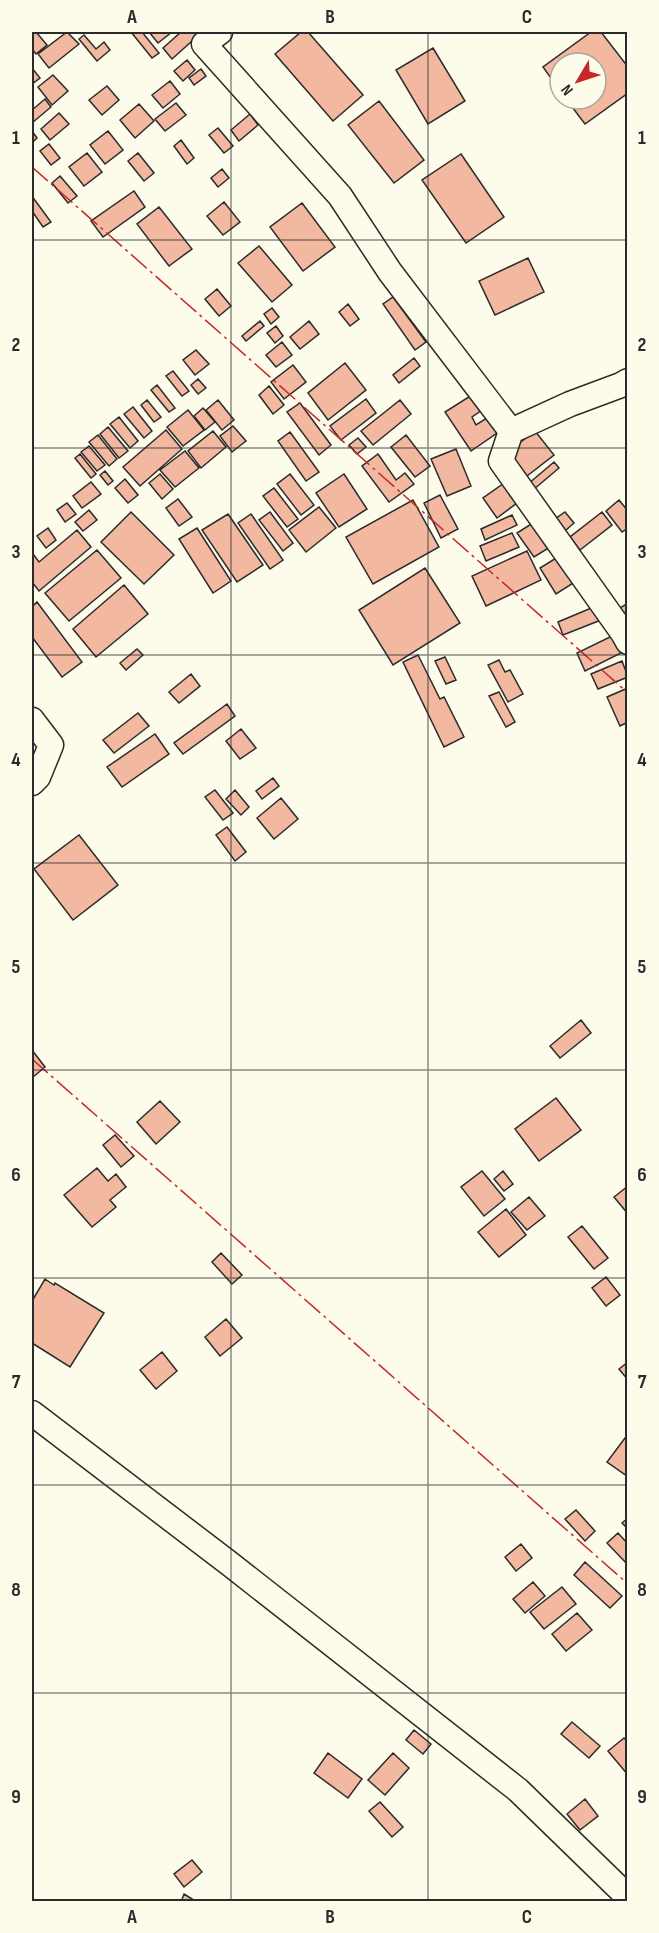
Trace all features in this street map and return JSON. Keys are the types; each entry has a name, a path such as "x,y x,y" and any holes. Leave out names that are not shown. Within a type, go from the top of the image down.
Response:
{"street":[{"path":"220,32 204,44 340,196 390,272 511,431"},
{"path":"627,381 621,386 570,404 511,431 501,461 623,633 627,642"},
{"path":"32,720 51,745 38,777 32,783"},
{"path":"32,1413 239,1571 518,1790 627,1897"}],"building":[{"path":"32,32 36,32 47,45 36,54 32,49"},
{"path":"67,32 79,44 49,68 38,54"},
{"path":"131,32 142,32 159,53 152,58"},
{"path":"149,32 172,32 158,43"},
{"path":"181,32 202,32 172,59 163,48"},
{"path":"301,32 308,32 363,95 333,121 275,54"},
{"path":"591,32 601,32 628,67 628,93 608,107 608,51 565,51"},
{"path":"84,35 96,49 104,42 110,50 97,61 79,39"},
{"path":"433,48 465,101 428,124 396,70"},
{"path":"187,60 195,70 183,81 174,71"},
{"path":"548,63 548,74 543,67"},
{"path":"32,68 40,78 32,84"},
{"path":"201,69 206,76 194,85 189,78"},
{"path":"53,75 68,91 52,105 38,87"},
{"path":"170,81 180,94 163,108 152,95"},
{"path":"107,86 119,100 102,115 89,100"},
{"path":"45,99 51,107 32,123 32,110"},
{"path":"379,101 424,160 394,183 348,125"},
{"path":"176,103 186,115 165,131 155,119"},
{"path":"139,104 154,121 135,138 120,120"},
{"path":"575,111 603,111 585,124"},
{"path":"59,113 69,124 50,140 41,129"},
{"path":"250,114 258,125 239,141 231,130"},
{"path":"218,128 233,146 224,153 209,135"},
{"path":"32,131 37,138 32,143"},
{"path":"108,131 123,150 105,164 90,145"},
{"path":"181,140 194,158 187,164 174,146"},
{"path":"49,144 60,158 51,165 40,151"},
{"path":"87,153 102,172 84,186 69,167"},
{"path":"138,153 154,173 144,181 128,161"},
{"path":"461,154 504,217 466,243 422,180"},
{"path":"222,169 229,178 218,187 211,178"},
{"path":"60,176 77,196 68,203 52,183"},
{"path":"134,191 145,207 103,237 91,221"},
{"path":"34,199 51,222 43,227 32,211"},
{"path":"224,202 240,222 223,235 207,216"},
{"path":"302,203 335,247 303,271 270,227"},
{"path":"159,207 192,249 169,266 137,224"},
{"path":"259,246 292,285 272,302 238,263"},
{"path":"528,258 544,292 495,315 479,281"},
{"path":"217,289 231,306 219,316 205,299"},
{"path":"393,297 426,342 415,350 383,304"},
{"path":"348,304 359,319 350,326 339,312"},
{"path":"272,308 279,317 271,324 264,314"},
{"path":"260,321 264,326 246,341 242,336"},
{"path":"309,321 319,334 300,349 290,337"},
{"path":"276,326 283,336 275,343 267,333"},
{"path":"282,342 292,355 276,367 266,355"},
{"path":"196,350 209,364 195,375 183,360"},
{"path":"414,358 420,366 399,383 393,375"},
{"path":"345,363 366,390 328,420 308,393"},
{"path":"293,365 306,382 284,399 271,382"},
{"path":"173,371 189,391 182,396 166,376"},
{"path":"198,379 206,388 198,394 191,385"},
{"path":"157,385 175,408 169,412 151,390"},
{"path":"269,386 284,405 273,414 259,395"},
{"path":"475,393 485,408 472,417 476,425 490,416 500,431 471,451 445,412"},
{"path":"366,399 376,413 341,440 330,426"},
{"path":"147,400 161,417 154,422 141,405"},
{"path":"218,400 234,420 222,430 206,410"},
{"path":"400,400 411,414 373,445 361,431"},
{"path":"300,403 331,445 319,455 287,412"},
{"path":"133,407 152,431 144,438 124,414"},
{"path":"203,408 215,422 205,430 194,416"},
{"path":"188,410 204,430 183,446 167,427"},
{"path":"119,417 138,441 130,448 110,424"},
{"path":"233,426 246,441 232,452 220,436"},
{"path":"108,427 128,451 119,458 100,434"},
{"path":"166,430 182,449 140,486 123,467"},
{"path":"213,431 226,447 201,468 188,451"},
{"path":"535,431 554,455 527,476 508,452"},
{"path":"290,432 319,472 306,481 278,441"},
{"path":"98,435 117,459 109,466 89,442"},
{"path":"406,435 430,466 415,477 391,447"},
{"path":"358,438 366,447 357,454 349,445"},
{"path":"89,446 105,465 97,471 81,452"},
{"path":"456,449 471,486 447,496 431,459"},
{"path":"185,451 199,468 175,487 160,470"},
{"path":"80,454 96,474 91,478 75,458"},
{"path":"378,454 396,480 405,473 414,484 389,502 362,466"},
{"path":"554,462 559,468 533,490 528,484"},
{"path":"105,471 113,481 108,485 100,475"},
{"path":"160,474 173,489 162,499 149,483"},
{"path":"290,474 314,505 301,515 277,484"},
{"path":"344,474 367,509 339,527 316,493"},
{"path":"125,479 138,495 128,503 115,488"},
{"path":"507,481 521,500 497,518 483,498"},
{"path":"91,482 101,494 82,508 73,496"},
{"path":"274,488 298,519 287,527 263,496"},
{"path":"440,495 458,529 441,538 424,503"},
{"path":"178,499 192,517 179,526 166,508"},
{"path":"413,500 439,547 373,584 346,537"},
{"path":"619,500 628,511 628,528 622,532 606,511"},
{"path":"67,503 76,514 65,522 57,510"},
{"path":"319,507 336,528 306,552 289,530"},
{"path":"89,510 97,520 83,531 75,522"},
{"path":"131,512 174,555 144,584 101,542"},
{"path":"270,512 293,543 283,551 259,520"},
{"path":"565,512 574,523 565,531 555,519"},
{"path":"602,512 612,525 580,550 570,537"},
{"path":"228,514 263,565 237,582 202,530"},
{"path":"251,514 283,560 270,569 238,523"},
{"path":"512,515 517,525 485,540 481,529"},
{"path":"539,519 555,544 534,557 517,533"},
{"path":"48,528 56,540 46,548 37,536"},
{"path":"197,528 231,581 213,593 179,539"},
{"path":"77,530 91,547 39,591 32,582 32,555 39,562"},
{"path":"512,533 519,547 486,561 480,546"},
{"path":"97,550 121,578 69,621 45,593"},
{"path":"527,551 541,580 486,606 472,576"},
{"path":"561,555 578,580 556,594 540,568"},
{"path":"425,568 460,623 393,665 359,610"},
{"path":"124,585 148,614 96,657 73,629"},
{"path":"37,602 82,662 62,677 32,637 32,607"},
{"path":"628,603 628,622 615,611"},
{"path":"596,606 601,620 563,635 558,622"},
{"path":"616,634 625,651 585,671 577,653"},
{"path":"137,649 143,655 126,670 120,663"},
{"path":"418,655 440,699 444,697 464,737 444,747 403,662"},
{"path":"445,657 456,680 446,684 435,661"},
{"path":"499,660 505,672 510,670 523,694 508,702 488,665"},
{"path":"622,661 628,677 598,689 591,674"},
{"path":"191,674 200,686 179,703 169,692"},
{"path":"628,688 628,722 620,726 607,697"},
{"path":"499,692 515,722 506,727 489,696"},
{"path":"227,704 235,716 183,754 174,743"},
{"path":"138,713 149,726 114,753 103,740"},
{"path":"241,729 256,748 240,759 226,741"},
{"path":"155,734 169,754 122,787 107,767"},
{"path":"273,778 279,786 262,799 256,791"},
{"path":"215,790 233,813 223,820 205,797"},
{"path":"235,790 249,807 241,815 226,799"},
{"path":"281,798 298,819 274,839 257,818"},
{"path":"227,827 246,852 235,861 216,835"},
{"path":"79,835 118,885 73,920 34,869"},
{"path":"581,1020 591,1033 560,1058 550,1046"},
{"path":"32,1050 45,1067 32,1078"},
{"path":"556,1098 581,1130 539,1161 515,1129"},
{"path":"160,1101 180,1122 156,1144 137,1122"},
{"path":"115,1135 134,1156 121,1167 103,1145"},
{"path":"97,1168 108,1181 116,1174 126,1187 110,1200 116,1207 92,1227 64,1195"},
{"path":"482,1171 505,1199 484,1216 461,1187"},
{"path":"503,1171 513,1184 504,1191 494,1179"},
{"path":"628,1186 628,1214 614,1197"},
{"path":"529,1197 545,1216 527,1230 511,1212"},
{"path":"506,1209 526,1235 499,1257 478,1232"},
{"path":"582,1226 608,1258 594,1269 568,1237"},
{"path":"221,1253 242,1275 232,1284 212,1262"},
{"path":"606,1277 620,1295 606,1306 592,1288"},
{"path":"45,1279 104,1313 70,1367 32,1343 32,1301"},
{"path":"226,1319 242,1338 220,1356 205,1337"},
{"path":"162,1352 177,1371 156,1389 140,1370"},
{"path":"628,1362 628,1380 619,1369"},
{"path":"628,1434 628,1475 627,1476 607,1462"},
{"path":"576,1510 595,1531 585,1541 565,1519"},
{"path":"628,1518 628,1529 622,1523"},
{"path":"618,1533 628,1544 628,1565 607,1543"},
{"path":"521,1544 532,1558 516,1571 505,1557"},
{"path":"585,1562 622,1596 610,1608 574,1575"},
{"path":"533,1582 545,1596 525,1613 513,1599"},
{"path":"562,1587 576,1604 544,1629 530,1612"},
{"path":"577,1613 592,1630 566,1651 552,1634"},
{"path":"572,1722 600,1746 589,1758 561,1734"},
{"path":"414,1730 431,1744 423,1754 406,1740"},
{"path":"624,1738 628,1742 628,1775 608,1751"},
{"path":"328,1753 362,1779 348,1798 314,1773"},
{"path":"393,1753 409,1768 385,1795 368,1780"},
{"path":"585,1799 598,1816 580,1830 567,1814"},
{"path":"380,1802 403,1827 392,1837 369,1811"},
{"path":"192,1860 202,1872 184,1887 174,1874"},
{"path":"184,1894 197,1902 181,1902"}],"power":[{"path":"32,167 628,693"},
{"path":"32,1059 628,1584"}]}
